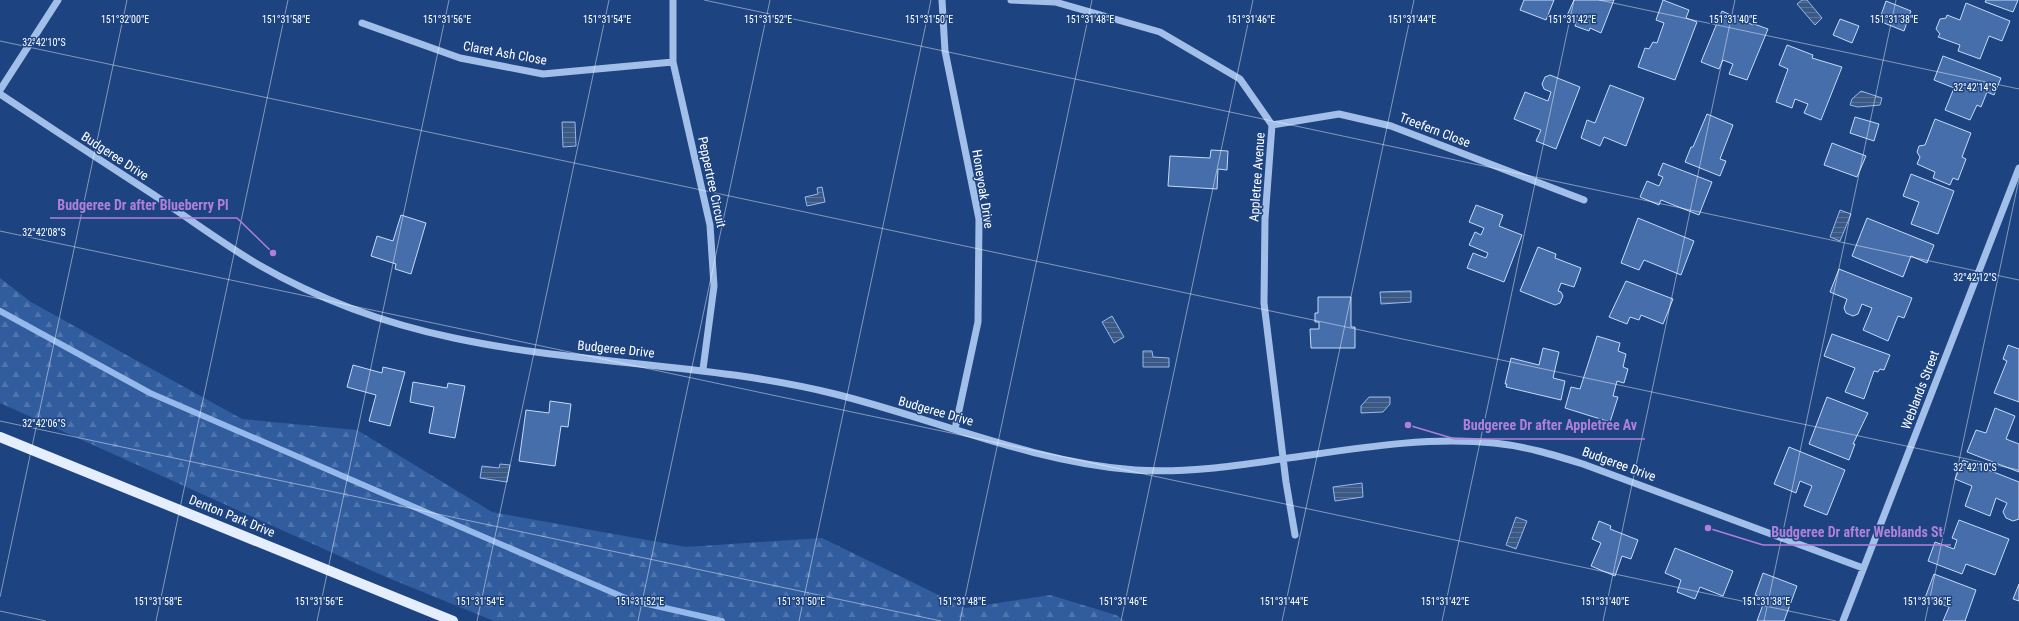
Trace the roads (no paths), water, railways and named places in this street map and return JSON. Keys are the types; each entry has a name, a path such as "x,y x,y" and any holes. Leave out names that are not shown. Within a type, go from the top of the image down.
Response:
{"main road":[{"name":"Denton Park Drive","path":"0,436 453,621"}],"street":[{"path":"0,90 58,0"},
{"name":"Peppertree Circuit","path":"673,0 673,62 710,225 714,286 703,369"},
{"name":"Honeyoak Drive","path":"942,0 945,51 979,219 978,322 955,429"},
{"name":"Appletree Avenue","path":"1011,0 1055,2 1160,32 1240,79 1272,125 1265,219 1264,303 1284,459"},
{"name":"Claret Ash Close","path":"362,22 460,58 543,74 673,62"},
{"name":"Budgeree Drive","path":"0,94 259,265 326,298 369,315 453,338 557,355 703,369 835,394 1029,452 1082,463 1136,470 1182,471 1230,467 1390,444 1443,441 1493,443 1543,451 1583,464 1863,568"},
{"name":"Treefern Close","path":"1272,125 1339,114 1384,124 1584,200"},
{"name":"Weblands Street","path":"1843,621 2019,168"},
{"path":"1284,459 1295,535"}],"waterway":[{"path":"0,311 150,393 630,600 722,621"}],"place":[{"name":"Budgeree Dr after Blueberry Pl","path":"273,253"},
{"name":"Budgeree Dr after Appletree Av","path":"1408,425"},
{"name":"Budgeree Dr after Weblands St","path":"1708,528"}]}
